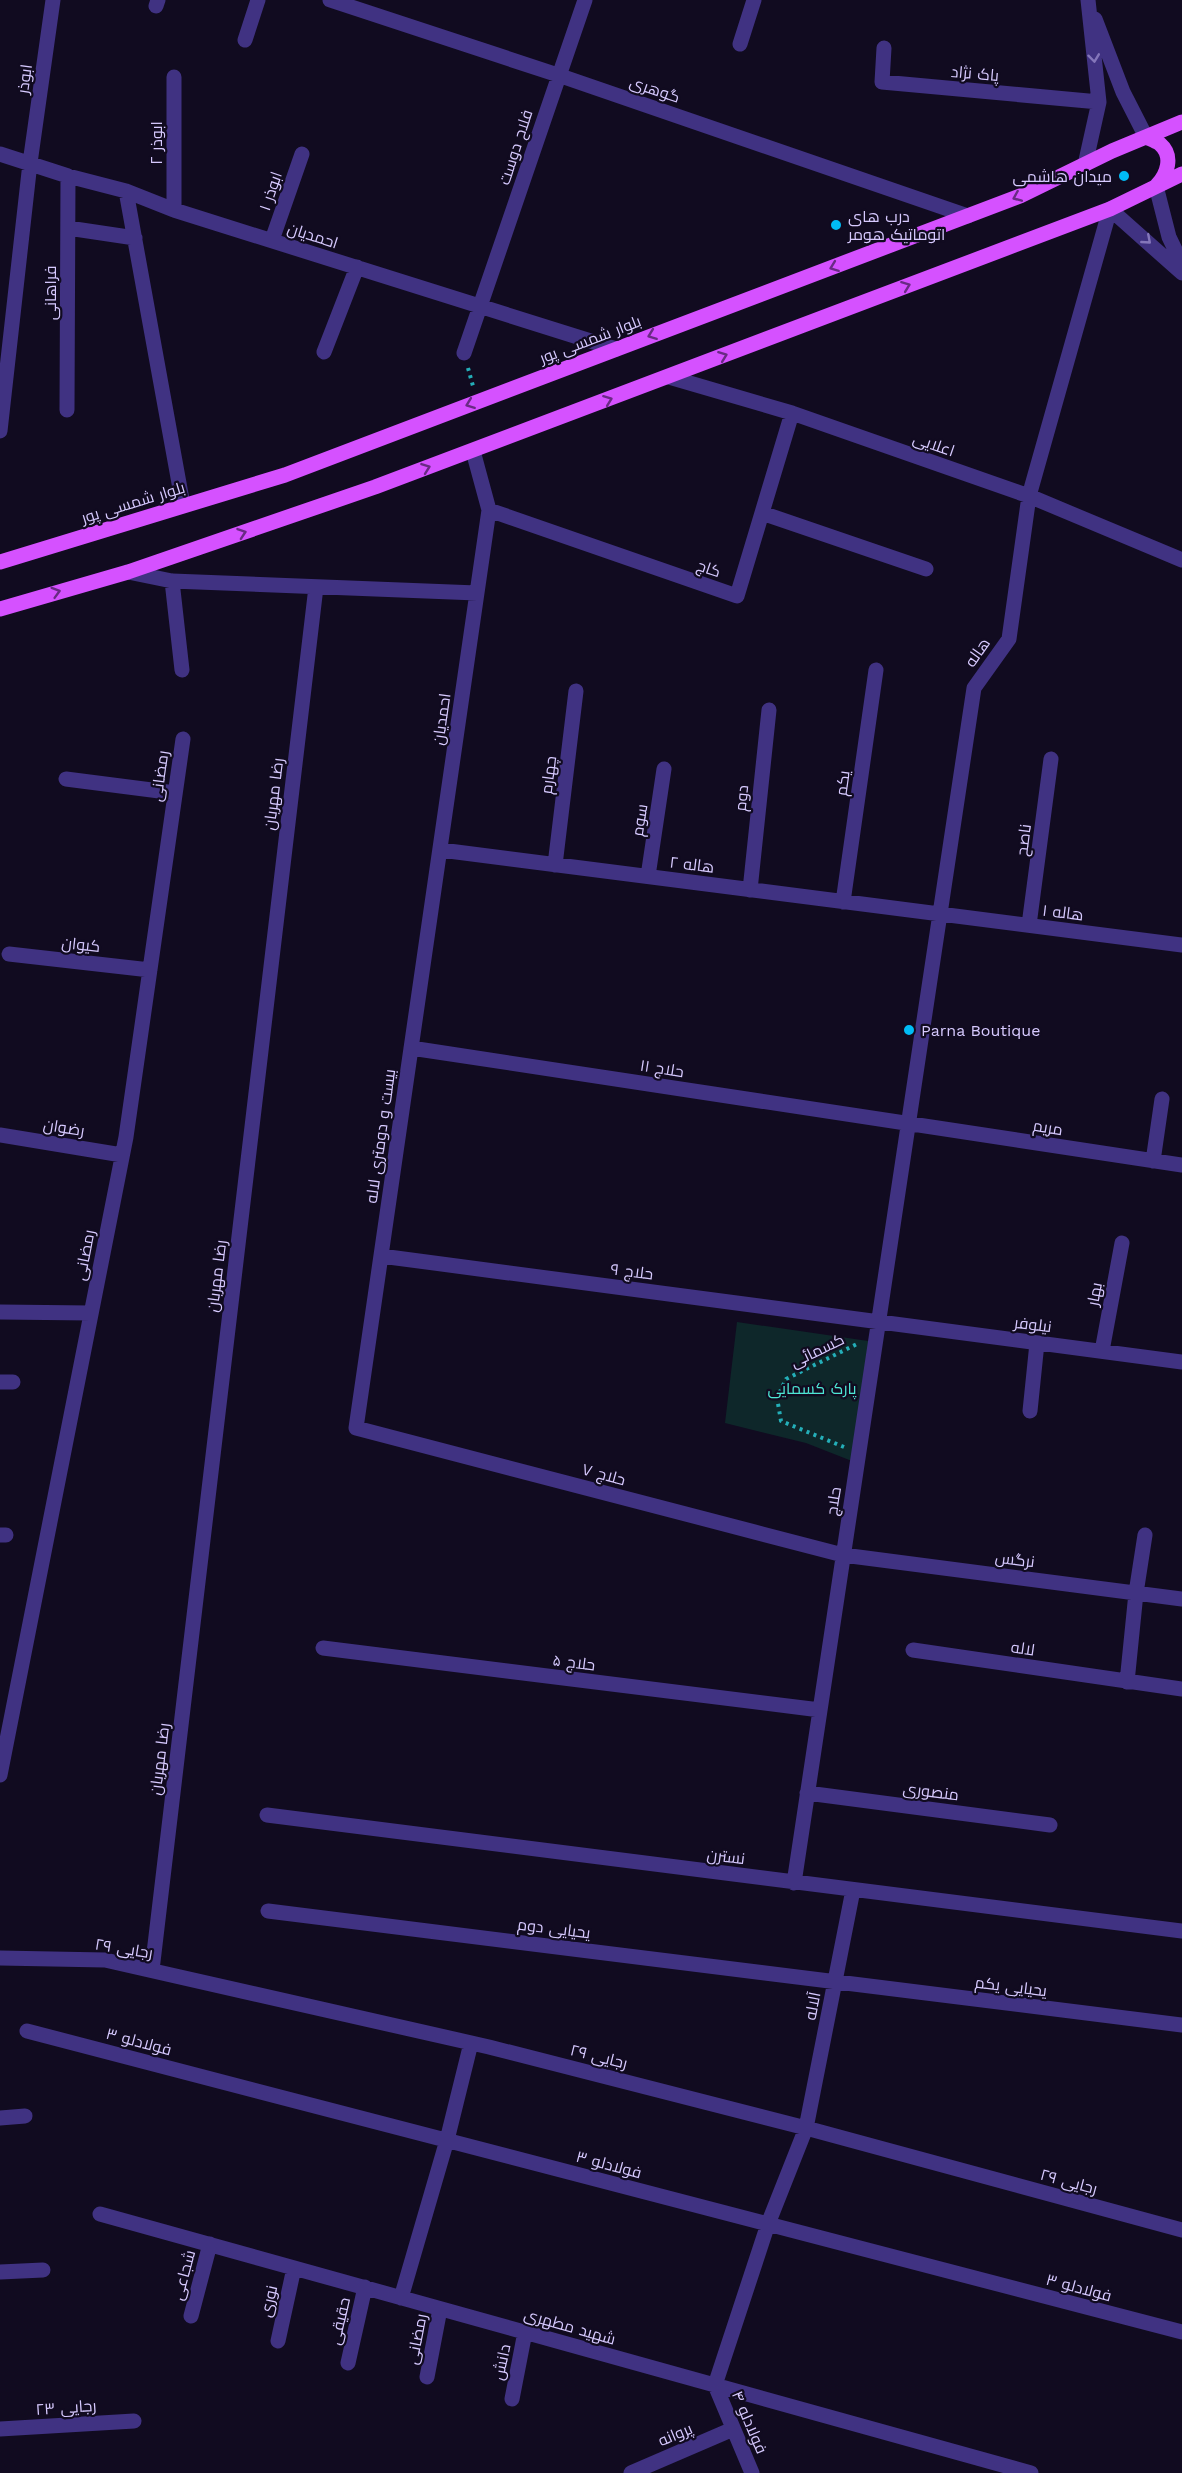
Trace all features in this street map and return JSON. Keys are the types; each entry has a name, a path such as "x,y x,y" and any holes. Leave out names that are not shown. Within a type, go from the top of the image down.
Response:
{"main road":[{"name":"بلوار شمسی پور","path":"0,562 285,475 1020,196 1182,122"},
{"path":"1146,137 1161,144 1166,153 1168,165 1165,177 1156,186"},
{"path":"0,609 128,572 473,451 1110,208 1182,174"}],"street":[{"name":"ابوذر","path":"0,431 30,163 53,0"},
{"path":"245,40 258,0"},
{"name":"گوهری","path":"330,0 351,3 968,216"},
{"name":"فلاح دوست","path":"464,354 585,0"},
{"path":"740,44 754,0"},
{"path":"1085,165 1099,102 1088,0"},
{"path":"1088,0 1123,92 1146,137"},
{"name":"پاک نژاد","path":"884,48 882,82 1099,102"},
{"name":"ابوذر ۲","path":"174,77 174,210"},
{"name":"احمدیان","path":"0,154 68,176 126,191 174,210 616,349"},
{"name":"ابوذر ۱","path":"272,240 302,154"},
{"name":"فراهانی","path":"67,410 68,176"},
{"path":"1156,186 1169,237 1182,264"},
{"path":"126,191 183,505"},
{"path":"1110,208 1182,273"},
{"name":"هاله","path":"908,1124 974,688 1009,639 1029,496 1110,208"},
{"path":"68,228 135,238"},
{"path":"324,352 357,267"},
{"name":"اعلایی","path":"669,377 792,413 1029,496 1182,560"},
{"name":"کاج","path":"489,510 737,596 792,413"},
{"name":"احمدیان","path":"441,850 489,510 473,451"},
{"path":"762,513 926,569"},
{"path":"128,572 172,581 477,593"},
{"path":"172,581 182,670"},
{"name":"رضا مهربان","path":"152,1970 316,586"},
{"name":"یکم","path":"843,902 876,670"},
{"name":"چهارم","path":"555,865 576,691"},
{"name":"دوم","path":"750,890 769,711"},
{"name":"رمضانی","path":"0,1774 122,1155 183,740"},
{"name":"ناصح","path":"1029,925 1051,759"},
{"name":"سوم","path":"648,876 664,769"},
{"path":"66,779 175,793"},
{"name":"هاله ۲","path":"441,850 939,914"},
{"name":"بیست و دومتری لاله","path":"356,1428 441,850"},
{"name":"هاله ۱","path":"939,914 1182,945"},
{"name":"کیوان","path":"9,954 150,970"},
{"name":"حلاج ۱۱","path":"411,1048 908,1124"},
{"path":"1153,1161 1162,1099"},
{"name":"مریم","path":"908,1124 1182,1165"},
{"name":"حلاج","path":"794,1883 908,1124"},
{"name":"رضوان","path":"0,1135 122,1155"},
{"name":"بهار","path":"1102,1351 1122,1243"},
{"name":"حلاج ۹","path":"381,1256 878,1327"},
{"path":"0,1312 91,1312"},
{"name":"نیلوفر","path":"878,1327 1037,1343 1182,1362"},
{"path":"1030,1411 1037,1343"},
{"name":"حلاج ۷","path":"356,1428 843,1555"},
{"path":"1127,1682 1136,1593 1145,1535"},
{"name":"نرگس","path":"843,1555 1182,1599"},
{"name":"حلاج ۵","path":"323,1648 820,1710"},
{"name":"لاله","path":"913,1650 1182,1689"},
{"name":"منصوری","path":"807,1793 1050,1825"},
{"name":"نسترن","path":"267,1815 1182,1931"},
{"name":"آلاله","path":"715,2385 768,2224 806,2128 853,1890"},
{"name":"یحیایی دوم","path":"268,1911 835,1982"},
{"name":"رجایی ۲۹","path":"0,1958 105,1960 471,2043 806,2128 1182,2230"},
{"name":"یحیایی یکم","path":"835,1982 1182,2025"},
{"name":"فولادلو ۳","path":"27,2031 1182,2332"},
{"path":"401,2298 447,2140 471,2043"},
{"path":"0,2118 25,2116"},
{"name":"شهید مطهری","path":"100,2214 1030,2473"},
{"name":"شجاعی","path":"191,2316 210,2244"},
{"name":"نوری","path":"278,2341 294,2268"},
{"path":"0,2272 43,2270"},
{"name":"حقیقی","path":"348,2363 365,2288"},
{"name":"رمضانی","path":"427,2377 440,2308"},
{"name":"دانش","path":"512,2399 525,2332"},
{"name":"فولادلو ۴","path":"715,2385 752,2473"},
{"name":"رجایی ۲۳","path":"0,2429 134,2421"},
{"name":"پروانه","path":"631,2473 733,2429"}],"path":[{"path":"464,354 478,401"},
{"name":"کسمائی","path":"858,1454 782,1421 777,1398 786,1379 878,1327"}],"green space":[{"name":"پارک کسمایی","path":"737,1322 875,1342 857,1463 806,1443 725,1423"}],"place":[{"name":"میدان هاشمی","path":"1124,176"},
{"name":"درب های اتوماتیک هومر","path":"836,225"},
{"name":"Parna Boutique","path":"909,1030"}]}
